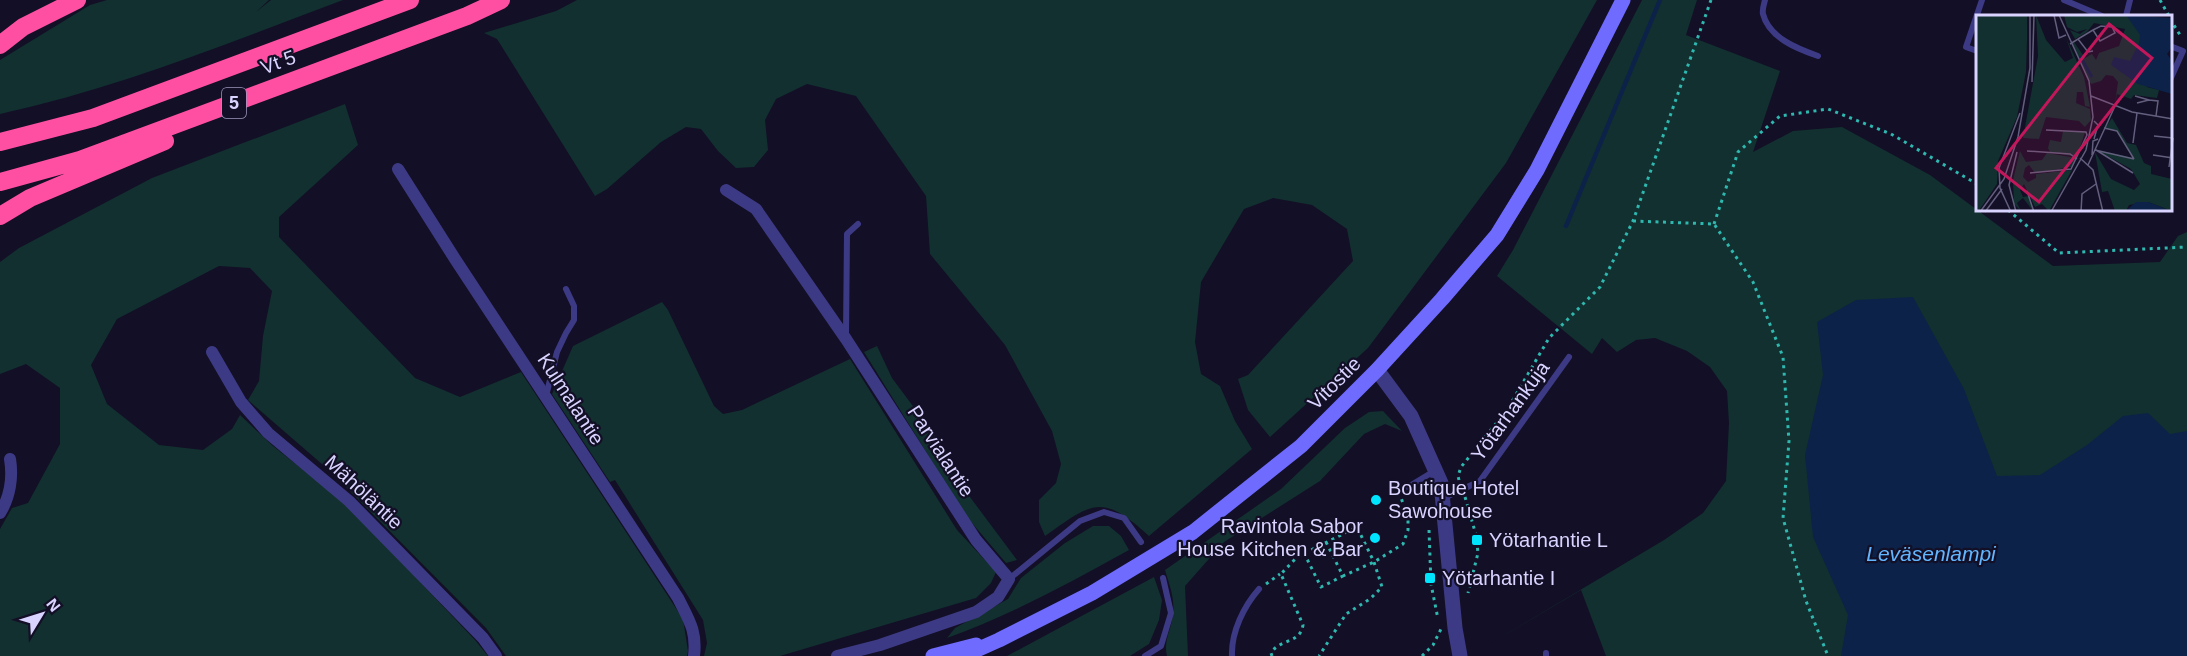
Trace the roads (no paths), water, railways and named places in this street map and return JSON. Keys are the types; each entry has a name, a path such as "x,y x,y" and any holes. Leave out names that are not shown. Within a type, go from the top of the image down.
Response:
{"highway":[{"path":"0,45 23,27 77,0"},
{"name":"Vt 5","path":"0,142 93,118 410,0"},
{"name":"Vt 5","path":"0,182 80,160 466,16 501,0"},
{"path":"0,216 30,198 466,16"}],"main road":[{"name":"Vitostie","path":"963,656 1092,593 1193,532 1301,446 1377,369 1497,235 1537,170 1623,0"},
{"name":"Vitostie","path":"933,656 999,640"}],"street":[{"name":"Kulmalantie","path":"398,169 678,598 691,623 696,639 694,656"},
{"name":"Parvialantie","path":"726,190 756,209 846,339 976,540 1009,579"},
{"name":"Mähöläntie","path":"212,352 242,402 268,433 349,501 483,638 496,656"},
{"path":"1377,369 1411,416 1436,470 1443,498 1455,628 1460,656"},
{"path":"0,513 13,476 10,459"},
{"path":"837,656 880,645 975,612 998,597 1009,579"}],"lane":[{"path":"1765,0 1763,14 1774,32 1792,47 1818,56"},
{"path":"1977,15 1982,0"},
{"path":"2064,0 2100,15"},
{"path":"2126,15 2130,0"},
{"path":"1976,18 1966,47 1976,51"},
{"path":"2172,47 2183,51 2172,76"},
{"path":"846,339 847,234 858,224"},
{"path":"546,397 557,352 574,320 574,306 566,289"},
{"name":"Yötarhankuja","path":"1443,498 1480,481 1569,357"},
{"path":"1408,486 1436,470"},
{"path":"1009,579 1080,521 1104,512 1124,518 1141,542"},
{"path":"1163,578 1170,614 1161,646 1164,656"},
{"path":"1232,656 1231,642 1248,601 1259,589"},
{"path":"1145,656 1161,646"}],"water":[{"name":"Leväsenlampi","path":"1913,297 1964,389 1997,476 2040,475 2087,445 2123,416 2148,413 2170,434 2187,431 2187,656 1841,656 1848,615 1813,537 1805,455 1823,375 1817,322 1856,300"}],"waterway":[{"path":"1566,226 1660,0"}],"place":[{"name":"Boutique Hotel Sawohouse","path":"1376,500"},
{"name":"Ravintola Sabor House Kitchen & Bar","path":"1375,538"},
{"name":"Yötarhantie L","path":"1477,540"},
{"name":"Yötarhantie I","path":"1430,578"}]}
